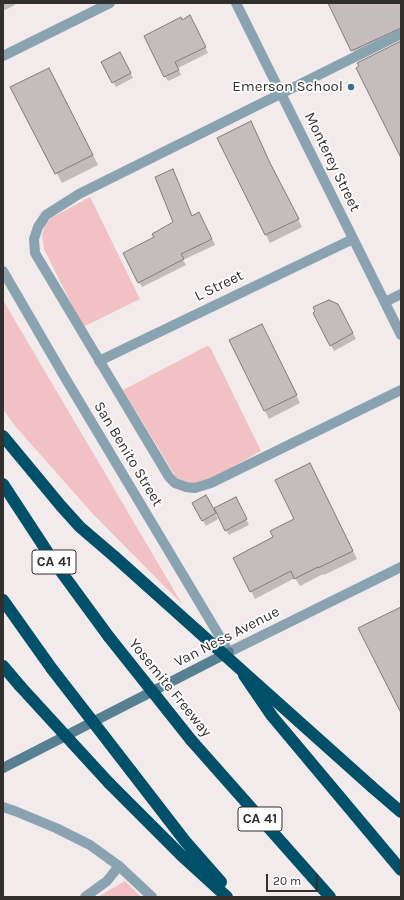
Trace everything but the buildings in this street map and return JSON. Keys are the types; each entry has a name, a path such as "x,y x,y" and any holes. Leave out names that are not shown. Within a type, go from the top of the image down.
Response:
{"highway":[{"path":"3,436 61,506 86,532 401,812"},
{"name":"Yosemite Freeway","path":"3,484 54,562 109,637 191,740 330,897"},
{"path":"3,600 52,669 185,841 234,897"},
{"path":"229,652 272,716 401,870"},
{"path":"3,666 109,783 181,855 227,897"}],"main road":[{"name":"Van Ness Avenue","path":"3,768 229,652"}],"street":[{"path":"3,56 110,3"},
{"name":"Monterey Street","path":"236,3 401,335"},
{"path":"401,34 79,194 46,215 38,227 34,239 35,253 169,477 175,483 186,487 195,488 211,483 401,390"},
{"name":"L Street","path":"99,361 353,239"},
{"name":"San Benito Street","path":"3,271 229,652"},
{"path":"384,302 401,294"},
{"name":"Van Ness Avenue","path":"229,652 401,567"},
{"path":"3,807 73,836 90,845 119,866 152,897"},
{"path":"85,897 107,881 119,866"}],"shaded area":[{"path":"90,197 140,299 83,327 44,249 42,235 45,225 51,218"},
{"path":"3,300 182,604 93,514 16,427 3,409"},
{"path":"207,346 210,347 261,451 205,482 198,484 183,481 176,477 123,390"},
{"path":"125,881 141,897 98,897"}],"place":[{"name":"Emerson School","path":"351,87"}]}
